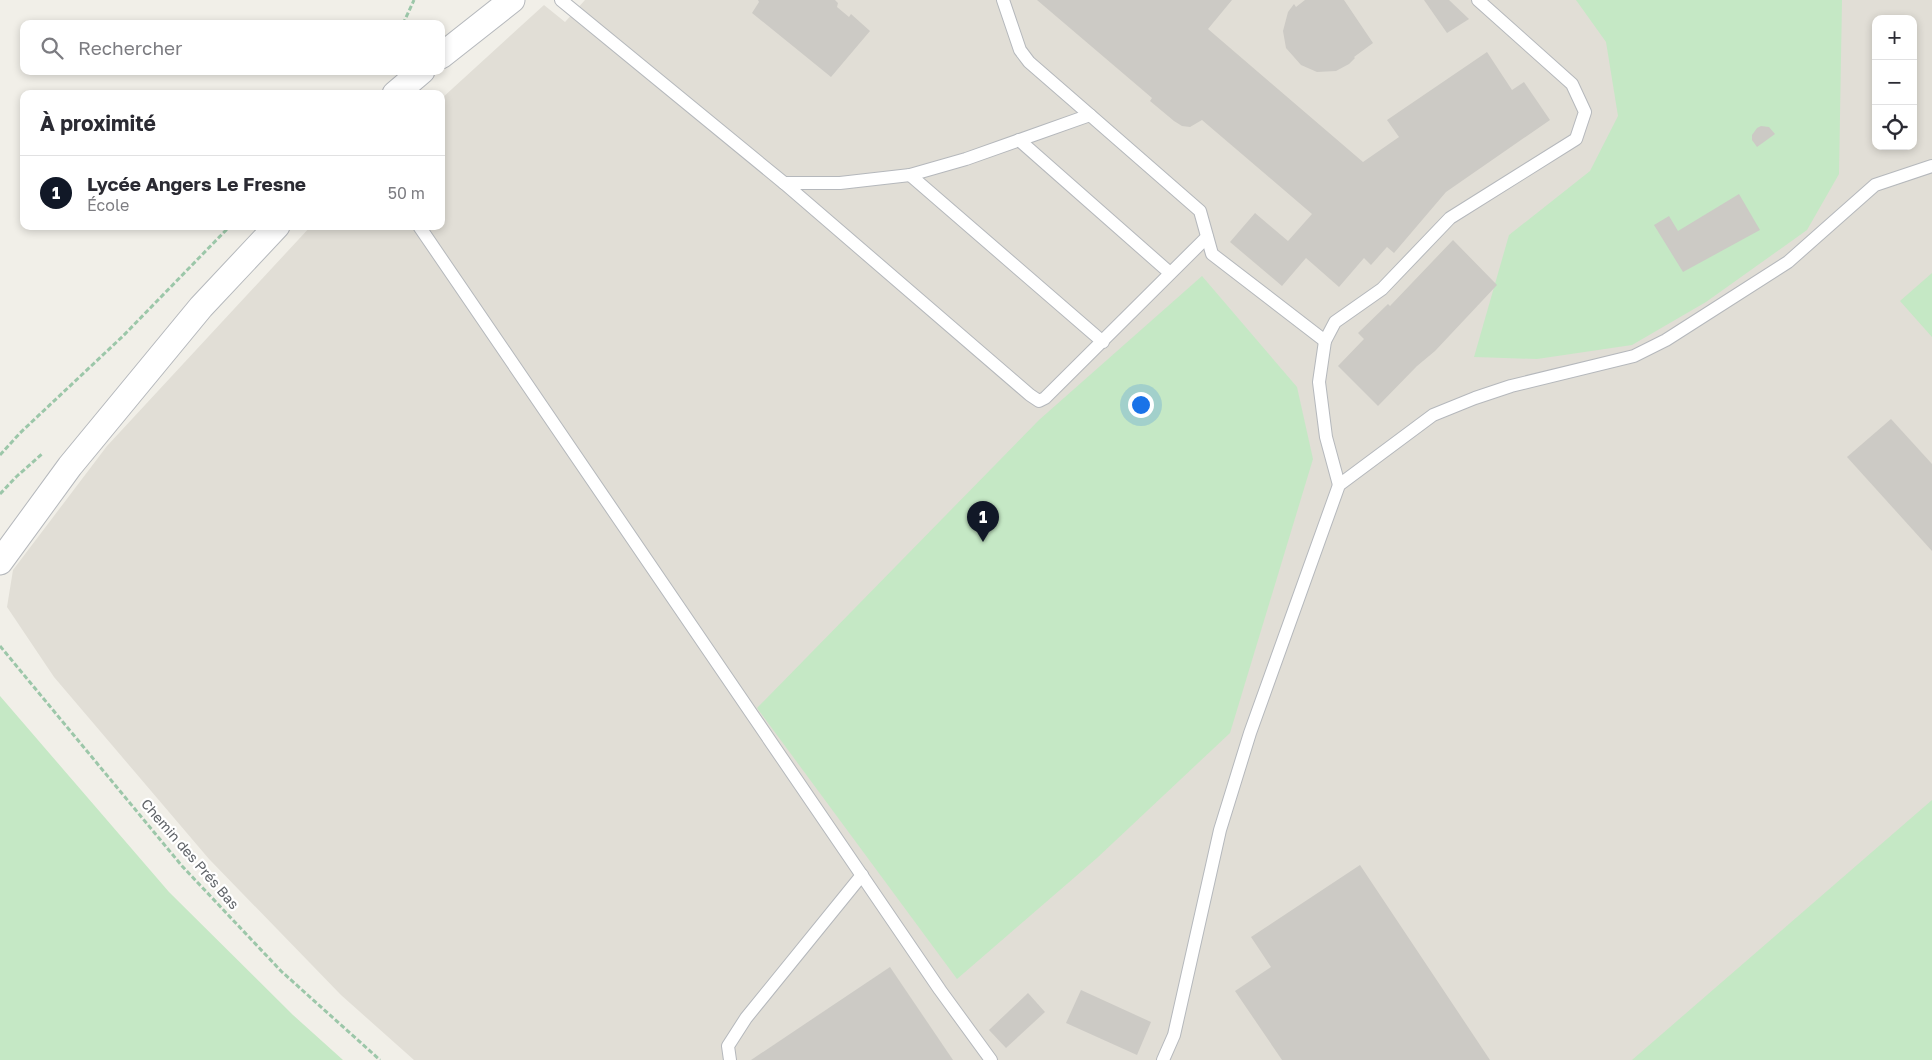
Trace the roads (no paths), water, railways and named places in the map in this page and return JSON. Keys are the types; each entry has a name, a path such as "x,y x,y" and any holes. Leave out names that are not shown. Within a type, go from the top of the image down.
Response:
{"street":[{"path":"445,53 512,0"},
{"path":"400,90 417,75"},
{"path":"0,562 70,466 189,322 273,230"}],"lane":[{"path":"561,0 784,183 1039,401 1045,398 1207,236"},
{"path":"1003,0 1020,50 1028,62 1200,210 1212,254 1325,342"},
{"path":"1339,485 1326,437 1319,382 1325,342 1334,322 1382,289 1450,218 1576,139 1585,112 1572,84 1478,0"},
{"path":"784,183 840,183 910,175 966,159 1090,115"},
{"path":"1019,140 1170,273"},
{"path":"1163,1060 1174,1035 1222,820 1250,733 1339,485 1433,415 1511,386 1634,356 1666,340 1788,262 1875,185 1932,166"},
{"path":"910,175 1102,342"},
{"path":"422,230 940,990 991,1060"},
{"path":"730,1060 728,1046 746,1018 862,875"}],"place":[{"name":"Lycée Angers Le Fresne","path":"983,542"}]}
